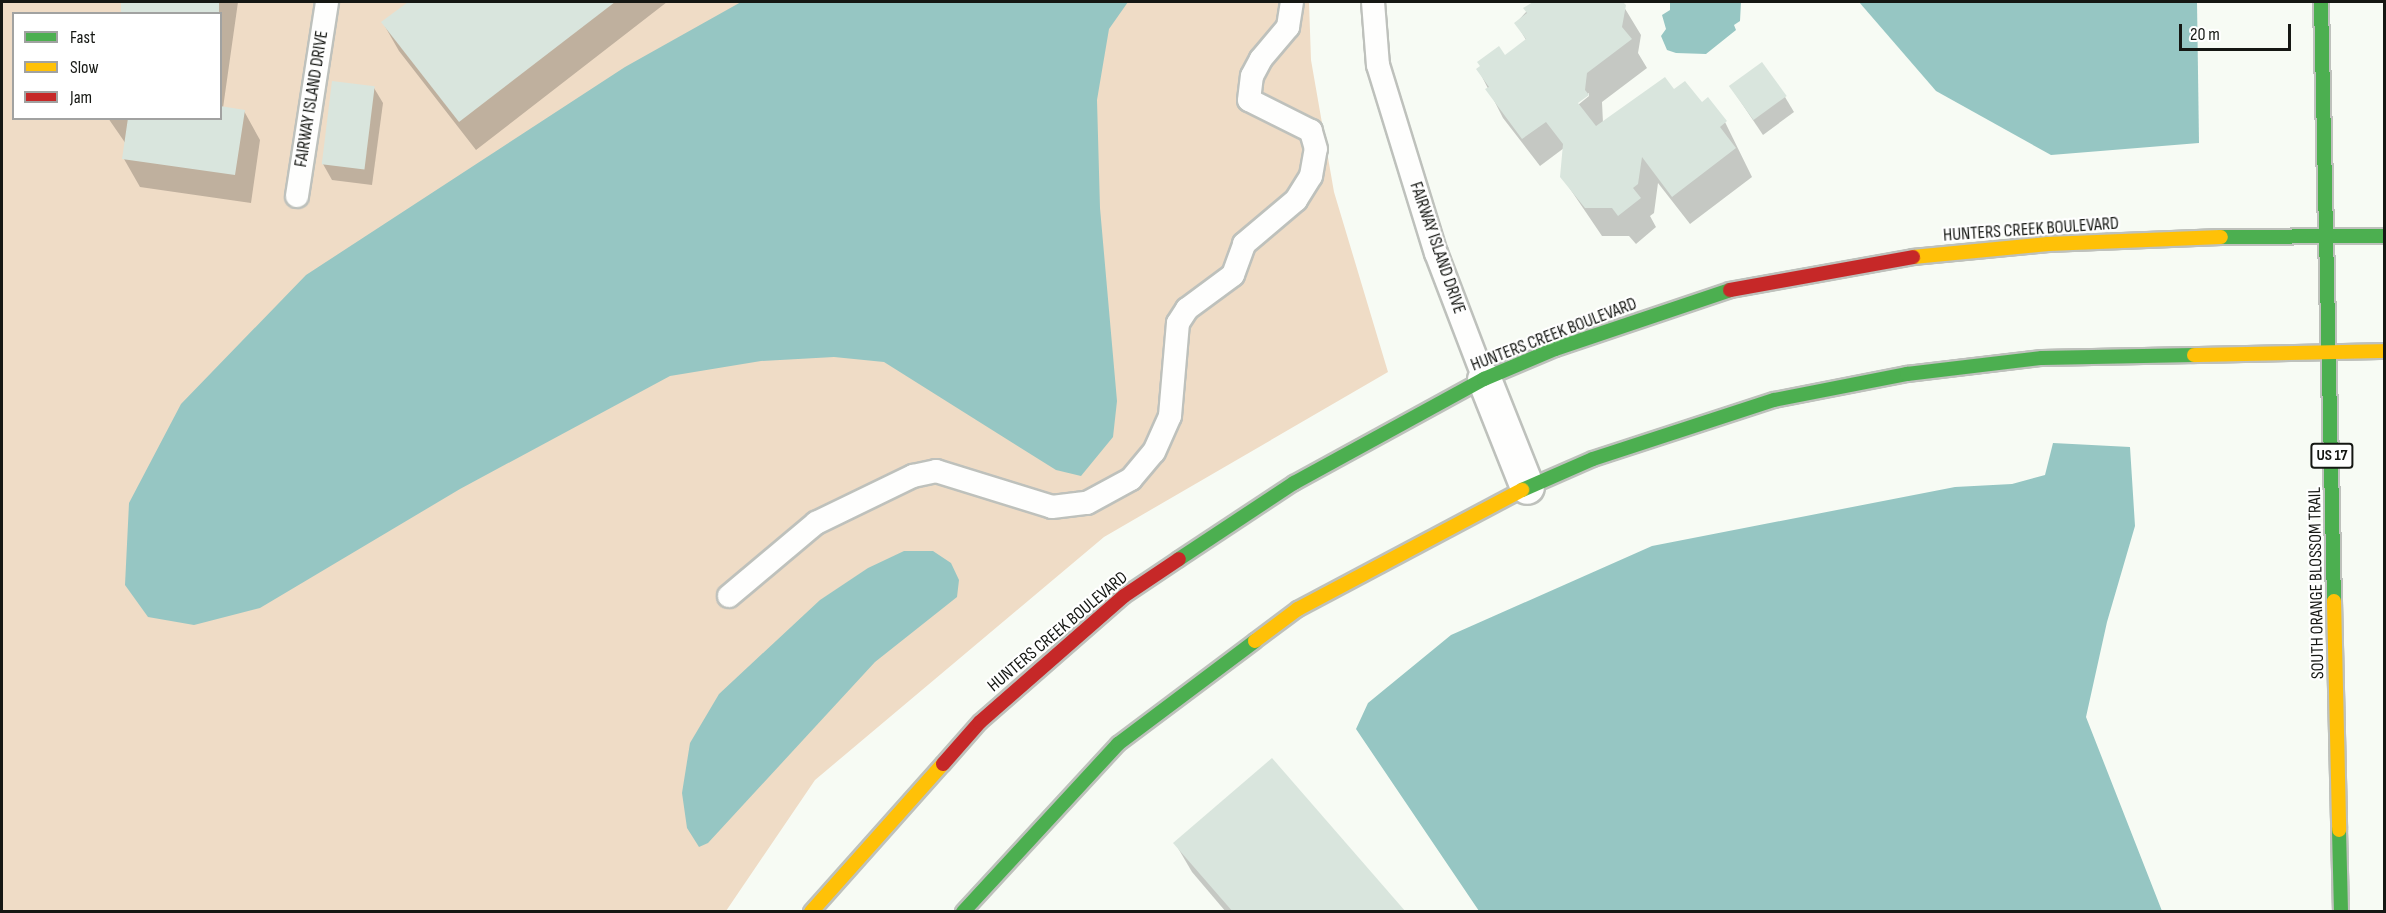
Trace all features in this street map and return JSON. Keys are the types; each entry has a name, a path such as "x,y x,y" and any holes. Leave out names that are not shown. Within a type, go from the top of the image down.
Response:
{"street":[{"name":"SOUTH ORANGE BLOSSOM TRAIL","path":"2321,2 2341,912"},
{"name":"HUNTERS CREEK BOULEVARD","path":"811,912 980,722 1124,596 1294,483 1484,379 1575,342 1739,287 1891,259 2048,244 2326,235 2385,236"},
{"path":"963,912 1118,744 1298,609 1527,487 1593,459 1774,400 1907,374 2042,358 2385,351"},
{"name":"FAIRWAY ISLAND DRIVE","path":"1484,379 1527,487"}],"lane":[{"name":"FAIRWAY ISLAND DRIVE","path":"297,196 327,2"},
{"path":"729,596 816,523 913,476 936,471 1052,507 1087,503 1131,479 1154,452 1170,416 1178,323 1187,309 1233,275 1244,244 1296,200 1311,176 1316,149 1311,131 1249,100 1252,76 1261,59 1288,27 1292,2"},
{"name":"FAIRWAY ISLAND DRIVE","path":"1373,2 1377,65 1436,253 1484,379"}],"shaded area":[{"path":"2,2 1309,2 1311,60 1334,192 1388,372 1104,537 815,780 726,911 2,912"}],"water":[{"path":"741,2 1128,2 1109,29 1097,100 1100,208 1117,401 1113,437 1081,476 1056,470 884,362 834,357 761,361 670,376 460,489 260,608 194,625 148,617 125,585 129,503 181,404 306,275 625,67"},
{"path":"1670,2 1741,2 1740,21 1734,25 1736,30 1706,54 1676,53 1667,50 1661,36 1666,29 1662,15 1670,10"},
{"path":"1859,2 2197,2 2199,143 2051,155 1936,91"},
{"path":"2053,443 2130,447 2135,526 2107,622 2086,717 2162,911 1479,911 1356,729 1368,703 1451,635 1652,546 1955,487 2012,484 2045,475"},
{"path":"904,551 933,551 951,563 959,580 957,597 875,662 708,843 699,847 687,828 682,793 690,743 719,694 820,600 868,568"}],"building":[{"path":"121,2 219,2 219,12 121,12"},
{"path":"408,2 615,2 459,122 381,22"},
{"path":"1533,2 1623,2 1626,5 1622,27 1632,39 1587,73 1585,90 1589,95 1578,103 1596,126 1665,77 1674,89 1685,81 1702,102 1708,97 1727,121 1720,127 1736,148 1672,197 1642,157 1638,184 1633,188 1641,198 1618,216 1612,208 1585,208 1560,177 1563,144 1546,122 1522,139 1485,89 1489,87 1476,69 1480,66 1477,62 1499,46 1505,55 1526,39 1514,23 1527,13 1523,8"},
{"path":"1762,62 1787,96 1754,120 1729,86"},
{"path":"332,81 375,86 364,170 322,164"},
{"path":"222,106 245,110 235,175 122,159 128,120 222,120"},
{"path":"1272,758 1406,912 1233,912 1173,843"}],"traffic: fast":[{"path":"2321,2 2334,601"},
{"path":"2221,237 2384,236"},
{"path":"1179,559 1294,483 1484,379 1555,349 1730,290"},
{"path":"1522,490 1593,459 1774,400 1907,374 2042,358 2194,355"},
{"path":"963,912 1118,744 1255,641"},
{"path":"2339,830 2341,912"}],"traffic: slow":[{"path":"1913,257 2048,244 2221,237"},
{"path":"2194,355 2384,351"},
{"path":"1255,641 1298,609 1522,490"},
{"path":"2334,601 2339,830"},
{"path":"811,912 943,764"}],"traffic: jam":[{"path":"1730,290 1913,257"},
{"path":"943,764 980,722 1124,596 1179,559"}]}
